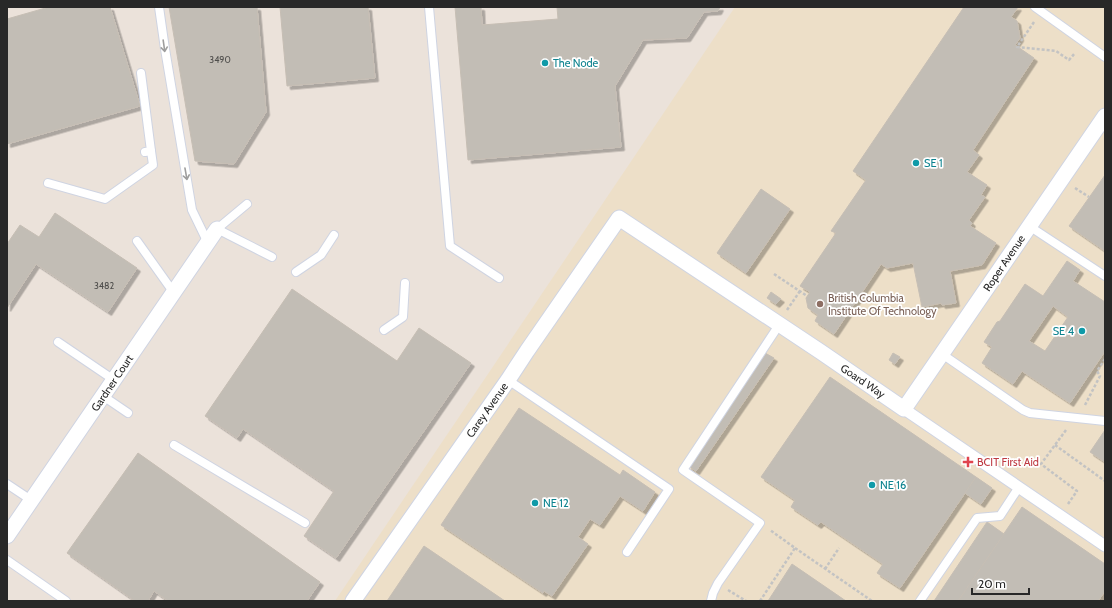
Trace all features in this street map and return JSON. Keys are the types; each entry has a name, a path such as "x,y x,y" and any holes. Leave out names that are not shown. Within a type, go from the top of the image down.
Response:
{"street":[{"name":"Roper Avenue","path":"904,410 1105,116"},
{"name":"Goard Way","path":"619,218 1105,546"},
{"name":"Carey Avenue","path":"353,601 508,380 619,218"},
{"name":"Gardner Court","path":"7,536 217,229"}],"lane":[{"path":"160,7 165,49 192,210 208,243"},
{"path":"429,7 450,246 499,278"},
{"path":"1038,9 1105,57"},
{"path":"48,182 105,199 153,165 148,151 141,73"},
{"path":"247,204 217,229 272,257"},
{"path":"1029,226 1105,276"},
{"path":"296,272 321,255 334,235"},
{"path":"137,241 174,293"},
{"path":"384,330 403,317 405,283"},
{"path":"711,601 718,583 760,523 683,470 779,325"},
{"path":"58,342 114,380"},
{"path":"942,354 1023,410 1030,413 1105,421"},
{"path":"508,380 669,489 626,552"},
{"path":"103,396 128,413"},
{"path":"174,445 305,523"},
{"path":"7,484 31,500"},
{"path":"920,601 977,518 1000,516 1019,487"},
{"path":"7,560 66,601"}],"path":[{"path":"1034,21 1017,46 1056,51 1069,60 1075,53"},
{"path":"1071,185 1090,197"},
{"path":"774,274 807,296"},
{"path":"788,308 800,291"},
{"path":"1084,407 1100,376 1097,371 1105,359"},
{"path":"1061,516 1077,491 1041,464 1066,430"},
{"path":"1055,445 1105,480"},
{"path":"760,523 872,601"},
{"path":"760,601 795,548"},
{"path":"825,569 839,548"},
{"path":"718,583 746,601"}],"shaded area":[{"name":"British Columbia Institute Of Technology","path":"735,7 1105,7 1105,601 335,601"}],"building":[{"path":"49,7 110,7 140,106 7,144 7,19"},
{"path":"169,7 257,7 266,112 234,164 195,161"},
{"path":"280,7 368,7 375,78 287,86"},
{"name":"The Node","path":"455,7 481,7 482,25 558,19 557,7 720,7 718,11 704,12 687,38 643,40 615,86 621,147 468,160"},
{"name":"SE 1","path":"964,7 1018,7 1011,17 1017,21 1020,38 1015,45 1034,58 973,150 979,155 967,172 987,185 981,195 985,197 969,220 972,223 970,226 996,243 982,265 950,271 956,303 942,305 941,303 922,307 913,263 887,268 881,264 834,334 815,321 818,315 808,308 806,298 810,292 800,286 836,233 831,231 866,180 853,171"},
{"path":"1105,175 1105,251 1069,226"},
{"path":"761,189 790,209 746,273 717,253"},
{"path":"55,213 137,268 108,312 36,264 7,308 7,244 20,225 39,237"},
{"name":"SE 4","path":"1067,261 1080,270 1073,281 1105,302 1105,351 1070,403 1022,371 1013,384 982,363 992,347 984,342 1025,284 1043,296","holes":["1053,306 1068,317 1045,351 1029,341"]},
{"path":"292,289 397,361 419,328 471,363 336,558 304,536 334,491 243,429 237,438 205,416"},
{"path":"771,292 781,299 776,304 767,298"},
{"path":"765,353 774,358 696,471 688,466"},
{"path":"893,353 900,357 895,364 889,360"},
{"name":"NE 16","path":"830,377 976,477 900,588 877,573 883,564 821,522 818,525 791,507 795,500 761,477"},
{"name":"NE 12","path":"519,408 620,475 623,470 655,492 643,511 620,496 600,525 590,519 578,537 588,544 552,596 544,591 543,593 441,525"},
{"path":"1105,430 1105,462 1090,452"},
{"path":"138,453 320,582 307,601 168,601 154,591 148,601 135,601 67,553"},
{"path":"976,477 992,488 981,504 965,493"},
{"path":"1022,507 1105,564 1105,591 1098,601 958,601"},
{"path":"987,522 1004,534 958,601 934,601"},
{"path":"424,546 505,601 387,601"},
{"path":"792,564 846,601 768,601"}],"place":[{"name":"The Node","path":"545,63"},
{"name":"SE 1","path":"916,163"},
{"name":"British Columbia Institute Of Technology","path":"820,304"},
{"name":"SE 4","path":"1082,331"},
{"name":"BCIT First Aid","path":"968,462"},
{"name":"NE 16","path":"872,485"},
{"name":"NE 12","path":"535,503"}]}
